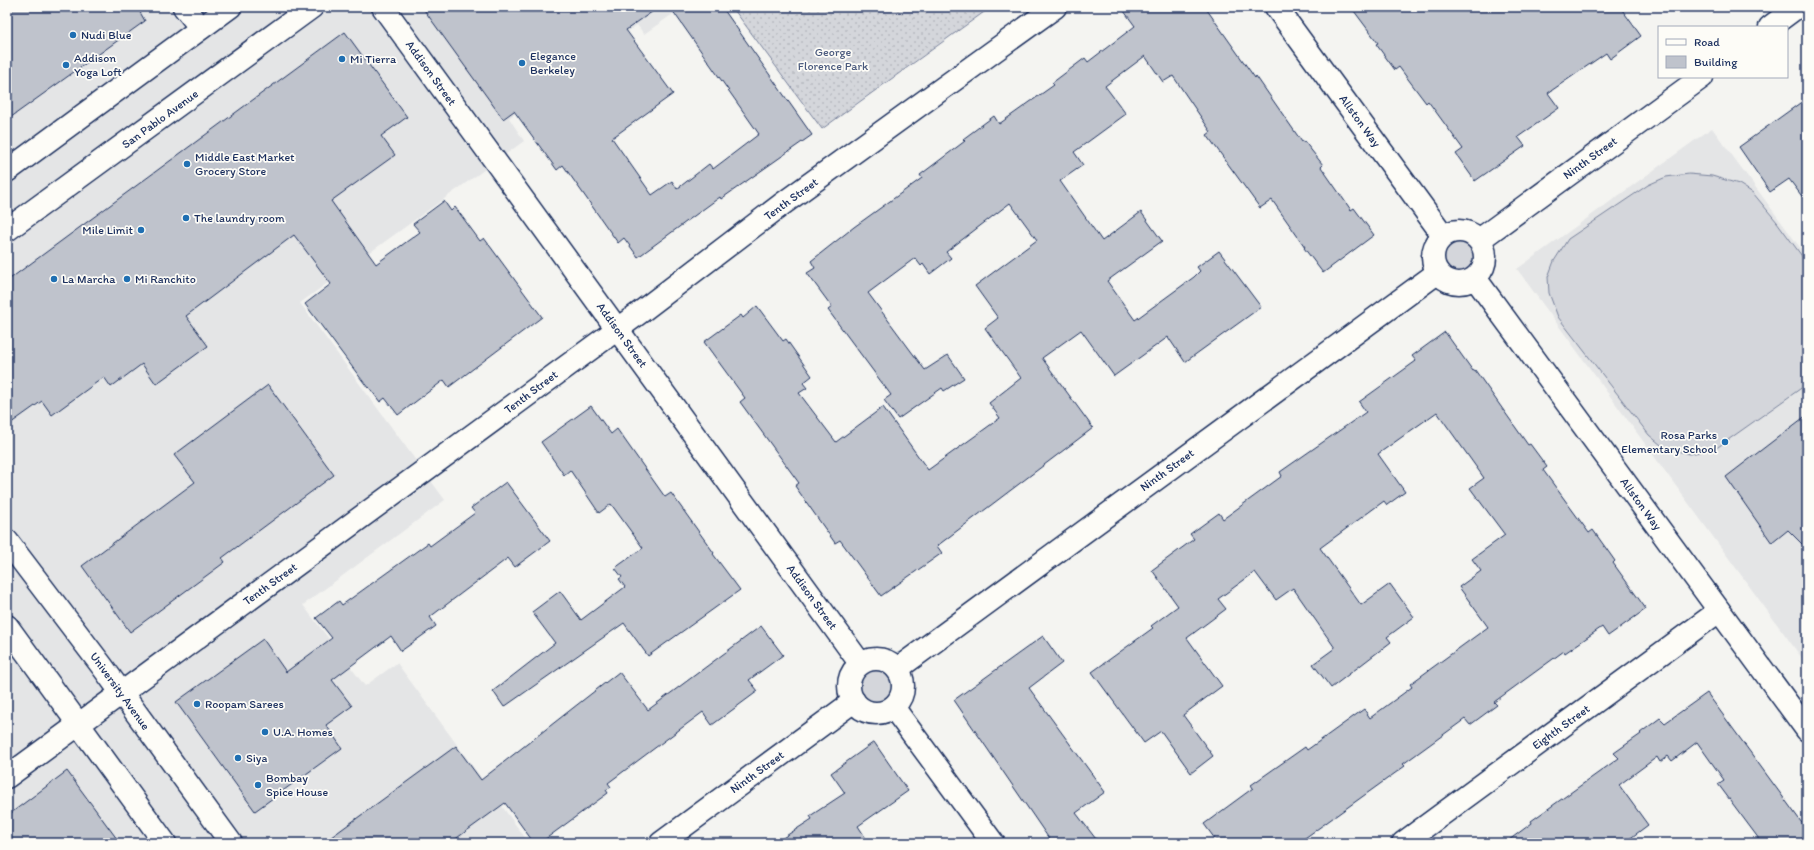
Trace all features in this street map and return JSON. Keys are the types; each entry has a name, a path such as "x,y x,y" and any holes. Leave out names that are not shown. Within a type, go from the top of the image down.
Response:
{"street":[{"path":"184,7 201,28"},
{"path":"7,171 230,7"},
{"name":"San Pablo Avenue","path":"7,230 312,7"},
{"name":"Addison Street","path":"383,7 860,663"},
{"name":"Tenth Street","path":"7,776 781,206 1055,7"},
{"name":"Allston Way","path":"1276,7 1443,235"},
{"path":"1771,26 1797,7"},
{"name":"Ninth Street","path":"1479,240 1701,78"},
{"path":"1462,230 1469,232 1479,240 1483,246 1485,260 1480,273 1475,278 1467,282 1450,282 1437,273 1433,265 1432,252 1437,241 1443,235 1449,232 1462,230"},
{"name":"Ninth Street","path":"897,669 1437,273"},
{"name":"Allston Way","path":"1475,278 1807,730"},
{"name":"University Avenue","path":"7,541 231,843"},
{"name":"Eighth Street","path":"1403,843 1719,612"},
{"path":"7,626 165,843"},
{"path":"873,658 880,658 886,660 897,669 901,676 903,689 893,707 886,711 868,712 860,708 854,701 849,689 850,677 854,669 860,663 873,658"},
{"name":"Ninth Street","path":"661,843 854,701"},
{"path":"893,707 993,843"}],"shaded area":[{"path":"7,7 683,7 644,34 637,25 509,118 524,141 300,303 445,500 303,605 365,686 397,663 529,843 7,843"},
{"name":"Rosa Parks Elementary School","path":"1712,128 1807,257 1807,665 1517,269"}],"green space":[{"name":"George Florence Park","path":"732,7 991,7 822,129"},
{"name":"Rosa Parks Elementary School","path":"1689,174 1712,176 1739,184 1753,193 1777,222 1807,263 1807,384 1718,447 1690,454 1661,445 1649,435 1558,317 1549,293 1548,277 1554,261 1568,239 1648,185 1666,177"},
{"path":"1462,239 1471,244 1475,250 1475,264 1471,270 1462,275 1454,275 1445,270 1441,264 1440,253 1445,244 1451,240"},
{"path":"880,668 889,673 893,679 893,693 889,699 880,704 872,704 863,699 859,693 858,682 863,673 869,669"}],"building":[{"path":"7,7 137,7 145,21 7,120"},
{"path":"422,7 659,7 626,30 673,94 612,138 652,195 672,181 677,189 709,164 713,169 759,134 670,7 722,7 812,135 721,199 720,197 638,257 624,238 618,243 563,165 557,170 514,111 503,119"},
{"path":"1121,7 1205,7 1302,142 1304,141 1323,165 1321,167 1351,210 1354,208 1374,235 1323,273 1304,248 1305,247 1272,200 1260,208 1207,135 1211,132 1173,76 1163,82 1145,56 1105,86 1126,114 1074,152 1083,165 1060,181 1102,241 1141,212 1162,241 1107,281 1135,320 1194,277 1200,271 1197,267 1219,251 1261,307 1185,362 1168,337 1114,376 1081,330 1042,358 1093,428 937,546 942,553 881,596 840,540 835,543 795,486 799,483 740,402 745,398 704,342 741,315 743,318 757,306 783,341 786,339 812,376 803,383 807,388 799,393 836,442 883,407 928,470 1000,418 989,403 1021,378 985,328 998,318 975,286 1037,240 1010,203 946,252 951,258 930,274 923,264 921,266 915,258 868,293 925,370 948,355 964,378 944,391 942,388 898,419 884,400 891,395 828,310 832,307 807,273 815,268 811,261 854,227 922,178 920,175 965,141 963,139 994,116 999,124 1054,85 1052,83 1085,58 1088,62 1135,26"},
{"path":"1351,7 1620,7 1641,36 1610,59 1606,53 1548,93 1559,108 1518,137 1525,146 1475,181 1456,154 1463,149 1428,101 1426,103 1399,67 1395,70 1376,44 1378,43"},
{"path":"345,32 407,117 381,136 395,155 331,201 376,264 420,232 413,224 444,201 451,211 455,207 480,241 484,238 542,317 449,387 444,380 398,415 385,398 380,402 369,387 368,388 305,304 331,284 294,235 186,316 208,346 156,384 142,364 111,387 104,377 52,415 42,401 7,426 7,281"},
{"path":"1807,98 1807,203 1789,179 1770,192 1739,147"},
{"path":"1445,332 1473,371 1475,370 1528,445 1530,444 1547,467 1543,470 1589,533 1593,530 1615,561 1613,563 1646,609 1608,636 1602,627 1565,653 1564,651 1494,702 1497,705 1470,725 1465,719 1403,764 1405,766 1298,843 1218,843 1204,824 1253,788 1251,785 1305,747 1307,750 1364,709 1370,718 1412,687 1410,684 1488,627 1459,587 1481,571 1472,559 1505,535 1470,488 1484,478 1437,412 1378,454 1405,492 1387,505 1384,501 1320,548 1361,605 1390,584 1414,617 1387,637 1391,642 1331,688 1313,664 1335,648 1293,588 1276,600 1255,572 1218,599 1226,609 1187,638 1222,686 1183,715 1213,756 1191,773 1161,731 1144,743 1092,672 1153,628 1151,626 1178,606 1152,570 1194,539 1190,534 1219,513 1223,519 1282,476 1280,472 1366,412 1359,402 1416,361 1412,356"},
{"path":"268,385 334,475 222,558 225,562 130,632 82,566 195,482 174,455"},
{"path":"591,406 611,434 617,429 665,497 671,493 740,590 648,656 624,623 504,707 493,691 555,643 532,612 560,591 581,620 625,587 619,579 622,577 615,568 643,548 611,504 599,513 570,470 564,475 541,442"},
{"path":"1807,415 1807,549 1788,530 1772,543 1726,477"},
{"path":"506,482 550,541 515,567 508,558 430,617 436,626 401,651 391,636 332,680 352,706 326,725 342,748 255,811 176,702 263,639 286,672 332,638 316,618 339,601 342,605 428,543 430,546 475,513 471,508"},
{"path":"761,626 783,655 749,680 758,691 712,725 703,712 608,783 611,787 606,790 608,793 540,843 534,843 505,803 450,843 323,843 456,746 481,780 619,672 648,710"},
{"path":"1043,636 1062,663 1029,688 1105,792 1076,813 1099,843 1052,843 954,700"},
{"path":"1707,693 1807,830 1807,835 1796,843 1762,843 1718,784 1724,780 1697,742 1672,761 1668,756 1660,762 1657,757 1619,785 1648,825 1624,843 1505,843 1532,823 1531,821 1619,758 1614,753 1641,734 1640,733 1660,718 1665,723"},
{"path":"874,742 908,791 858,826 869,843 775,843 812,819 810,816 845,793 831,773"},
{"path":"67,771 120,843 7,843 7,816"}],"place":[{"name":"Nudi Blue","path":"73,35"},
{"name":"Mi Tierra","path":"342,59"},
{"name":"Elegance Berkeley","path":"522,63"},
{"name":"Addison Yoga Loft","path":"66,65"},
{"name":"Middle East Market Grocery Store","path":"187,164"},
{"name":"The laundry room","path":"186,218"},
{"name":"Mile Limit","path":"141,230"},
{"name":"La Marcha","path":"54,279"},
{"name":"Mi Ranchito","path":"127,279"},
{"name":"Rosa Parks Elementary School","path":"1725,442"},
{"name":"Roopam Sarees","path":"197,704"},
{"name":"U.A. Homes","path":"265,732"},
{"name":"Siya","path":"238,758"},
{"name":"Bombay Spice House","path":"258,785"}]}
